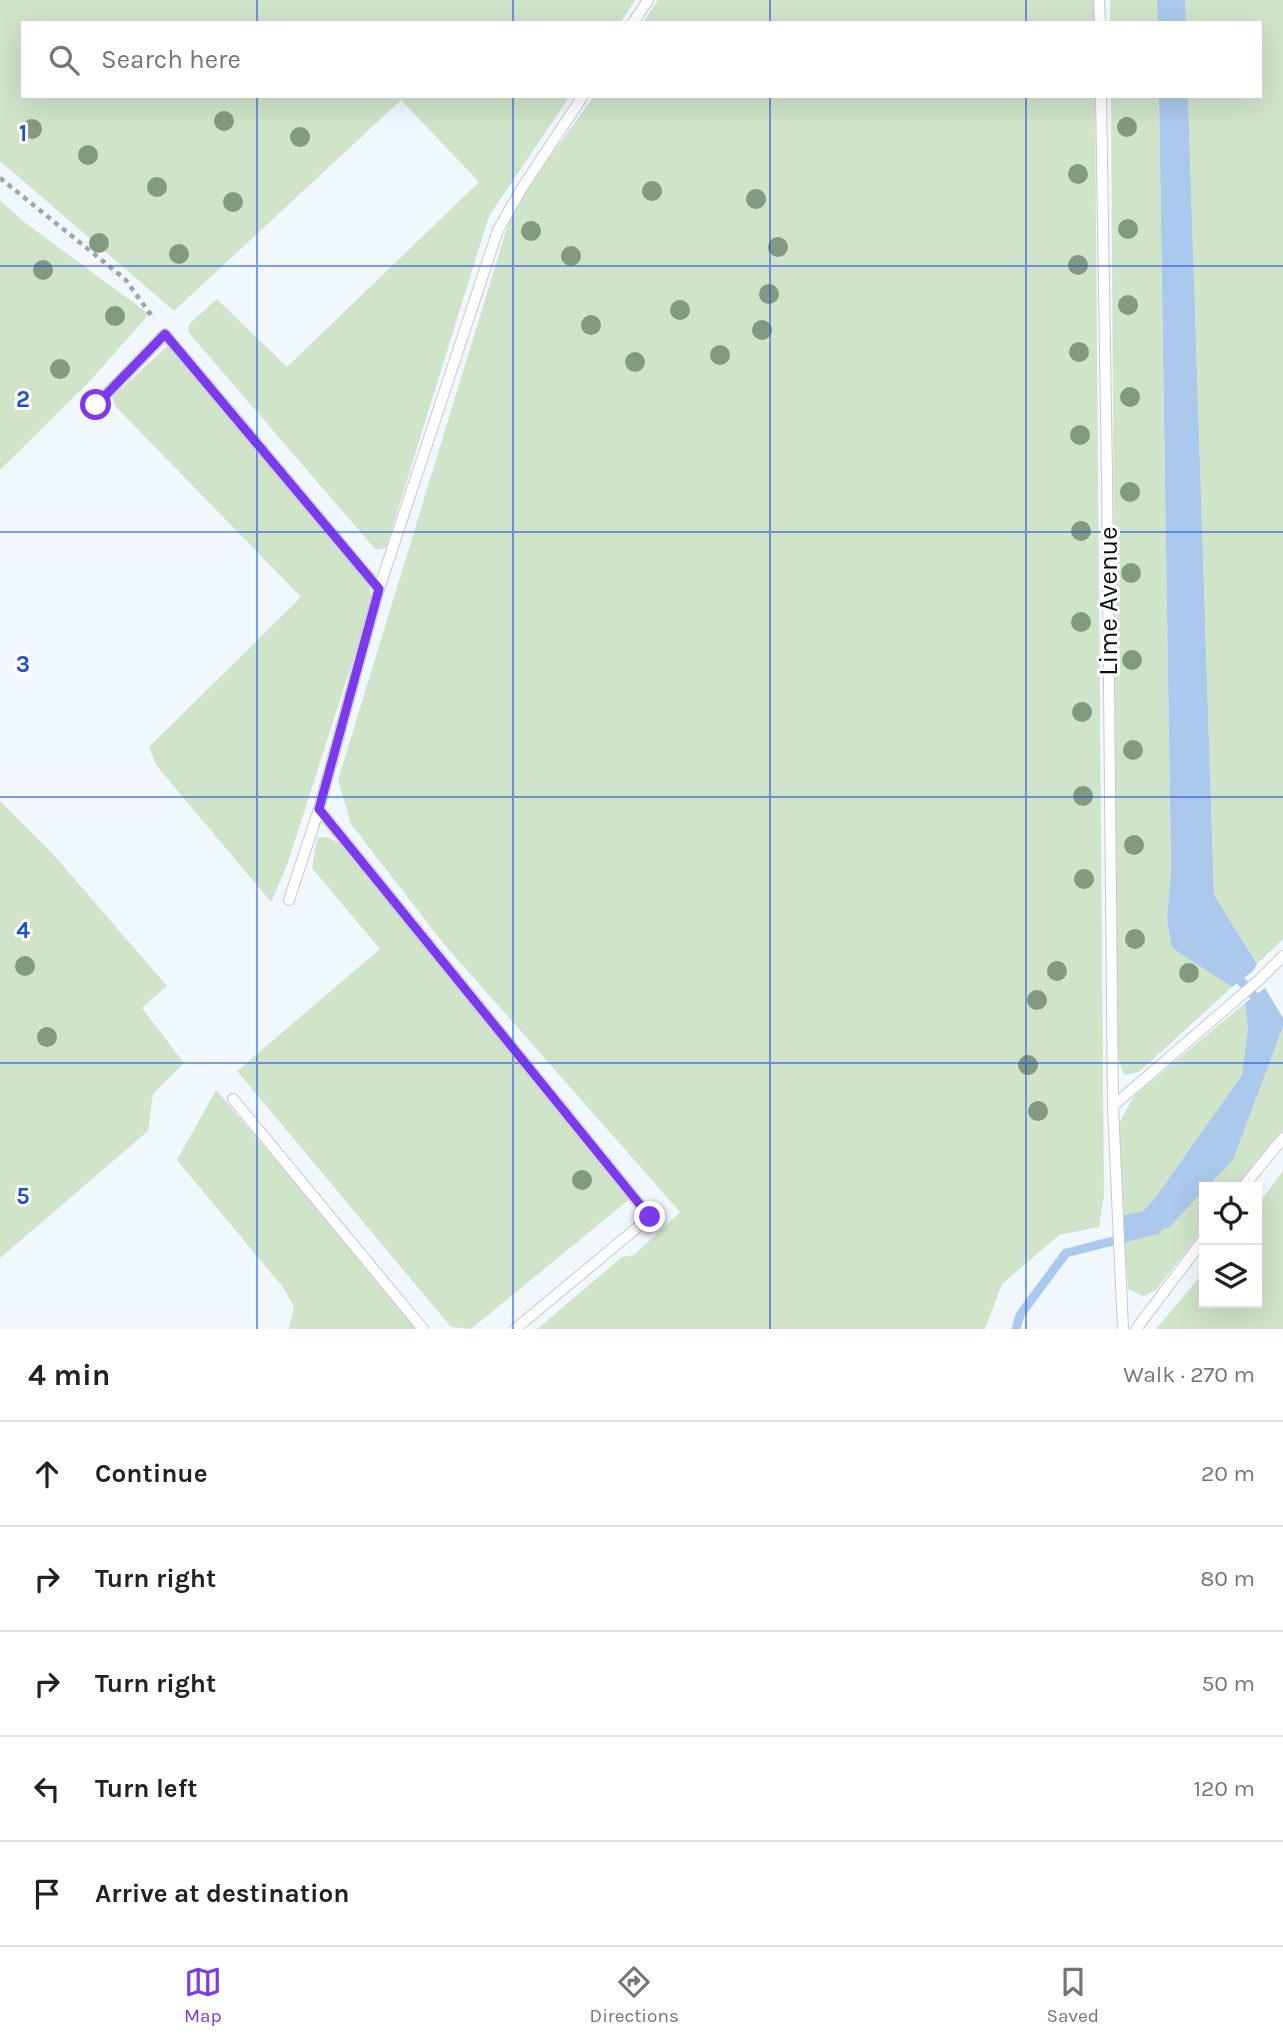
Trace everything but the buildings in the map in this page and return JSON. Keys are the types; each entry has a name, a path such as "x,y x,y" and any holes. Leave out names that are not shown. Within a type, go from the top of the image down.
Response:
{"lane":[{"path":"634,21 648,0"},
{"path":"1099,0 1100,21"},
{"path":"289,900 319,809 379,589 498,230 522,188 582,98"},
{"name":"Lime Avenue","path":"1101,98 1113,1107 1123,1329"},
{"path":"96,405 165,334 379,589"},
{"path":"319,809 650,1217 515,1329"},
{"path":"1113,1107 1283,956"},
{"path":"233,1099 423,1329"},
{"path":"1247,1182 1283,1138"},
{"path":"1136,1329 1199,1245"}],"path":[{"path":"0,178 125,278 165,334"}],"green space":[{"path":"0,0 635,0 621,21 21,21 21,98 569,98 489,216 386,548 376,550 188,332 189,324 217,299 287,367 479,182 401,100 174,311 0,161"},
{"path":"658,0 1094,0 1095,21 644,21"},
{"path":"1110,0 1157,0 1158,21 1110,21"},
{"path":"1185,0 1283,0 1283,939 1257,964 1214,895 1188,98 1262,98 1262,21 1186,21"},
{"path":"593,98 1095,98 1104,1195 1099,1227 1059,1235 1002,1284 985,1329 537,1329 622,1257 634,1255 680,1212 443,943 351,824 338,780 513,208"},
{"path":"1111,98 1159,98 1171,869 1167,920 1172,948 1232,987 1139,1072 1124,1075 1117,1054"},
{"path":"0,200 24,222 149,314 90,381 0,470"},
{"path":"174,340 367,574 372,601 287,865 271,902 156,765 149,747 301,597 116,407 112,397"},
{"path":"0,801 52,853 167,986 142,1008 184,1063 153,1094 148,1131 0,1258"},
{"path":"328,837 340,844 625,1180 631,1198 471,1329 451,1327 237,1071 380,949 312,868 317,838"},
{"path":"1245,1003 1248,1029 1242,1075 1155,1198 1143,1211 1124,1215 1119,1123 1135,1095"},
{"path":"1283,1027 1283,1130 1242,1182 1212,1182 1233,1160"},
{"path":"216,1090 420,1329 289,1329 294,1306 282,1286 177,1160"},
{"path":"1283,1171 1283,1329 1156,1329 1199,1278 1199,1308 1262,1308 1262,1199"},
{"path":"1199,1195 1199,1235 1155,1291 1143,1296 1128,1289 1124,1235 1169,1228"}],"water":[{"path":"1157,0 1185,0 1186,21 1158,21"},
{"path":"1159,98 1188,98 1214,895 1257,964 1253,971 1232,987 1172,948 1167,920 1171,869"},
{"path":"1265,988 1283,1018 1283,1027 1233,1160 1212,1182 1199,1182 1199,1195 1169,1228 1124,1235 1124,1215 1143,1211 1155,1198 1242,1075 1248,1029 1245,1003"}],"waterway":[{"path":"1235,974 1262,1005"},
{"path":"1016,1329 1020,1315 1066,1253 1156,1230 1164,1220"}],"route":[{"path":"96,405 165,334 379,589 319,809 650,1217"}]}
